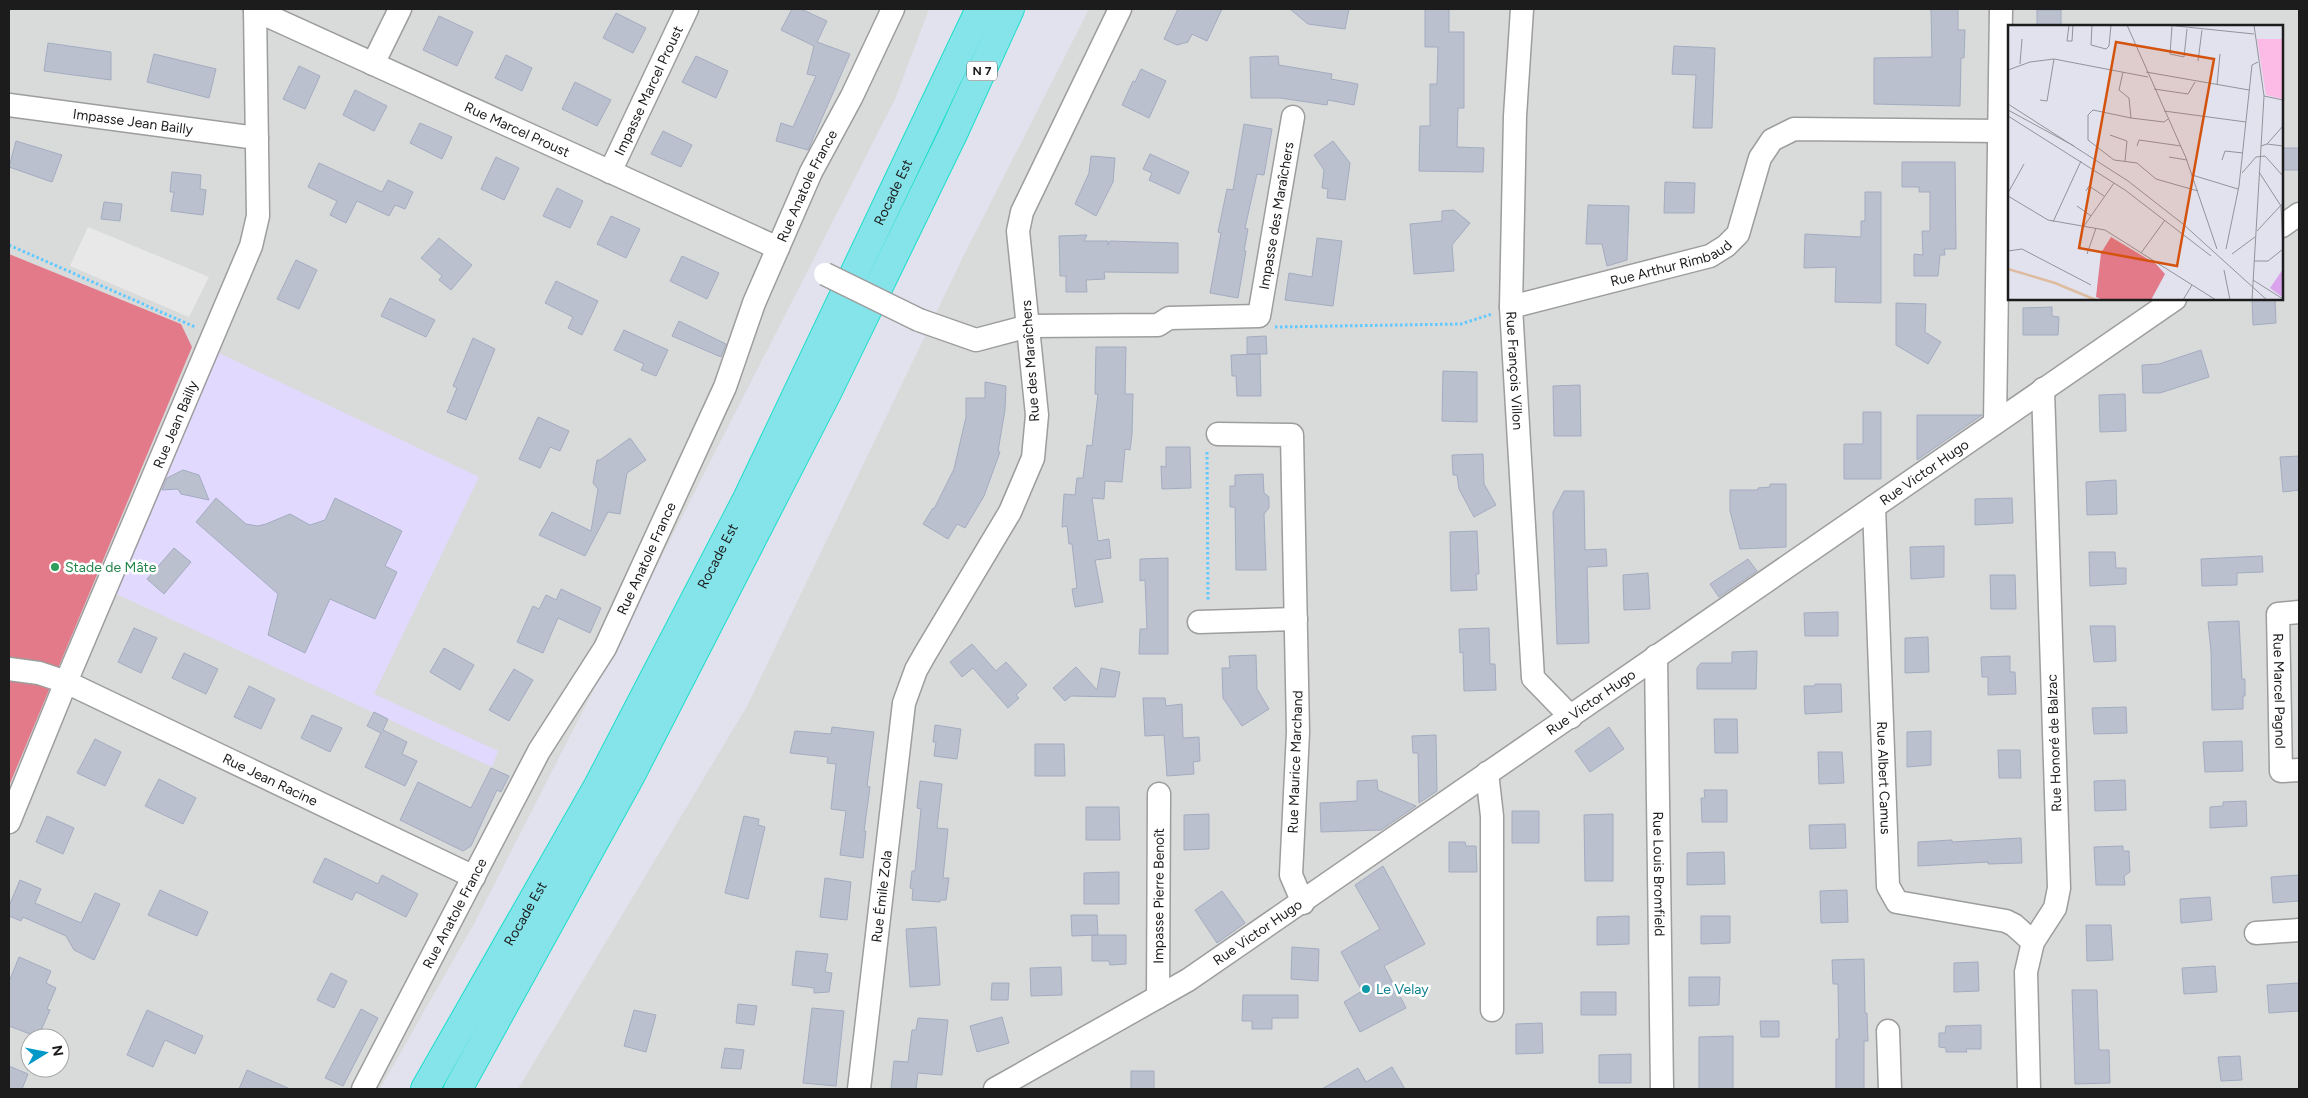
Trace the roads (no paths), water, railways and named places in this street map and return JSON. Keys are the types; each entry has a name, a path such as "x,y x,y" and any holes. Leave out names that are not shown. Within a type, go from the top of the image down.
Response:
{"highway":[{"name":"Rocade Est","path":"425,1089 598,786 747,500 980,9"},
{"name":"Rocade Est","path":"458,1089 635,766 827,394 953,134 1010,9"}],"street":[{"path":"373,64 400,9"},
{"name":"Impasse Marcel Proust","path":"610,172 687,9"},
{"name":"Rue Anatole France","path":"363,1089 539,751 605,648 726,387 754,303 811,172 852,96 893,9"},
{"name":"Rue des Maraîchers","path":"904,703 925,654 1010,512 1033,458 1037,415 1018,231 1022,212 1120,9"},
{"name":"Rue François Villon","path":"1522,9 1515,116 1511,307 1533,678 1571,717"},
{"path":"1995,423 2001,9"},
{"name":"Rue Marcel Proust","path":"255,10 778,248"},
{"name":"Rue Jean Bailly","path":"9,822 66,682 251,246 258,216 255,10"},
{"name":"Impasse Jean Bailly","path":"9,105 256,138"},
{"name":"Impasse des Maraîchers","path":"1029,326 1158,325 1169,318 1262,322 1294,116"},
{"name":"Rue Arthur Rimbaud","path":"1511,307 1710,256 1726,246 1738,234 1760,158 1772,140 1794,129 2000,131"},
{"path":"2283,225 2299,214"},
{"path":"826,274 919,320 976,340 1029,326"},
{"name":"Rue Victor Hugo","path":"1008,1086 1188,980 1303,903 1486,773 1571,717 1656,656 2175,300"},
{"name":"Rue Honoré de Balzac","path":"2029,1089 2026,972 2033,942 2055,908 2059,888 2044,389"},
{"name":"Rue Maurice Marchand","path":"1218,434 1292,435 1298,732 1291,875 1303,903"},
{"name":"Rue Albert Camus","path":"1874,507 1888,886 1897,902 2006,920 2033,942"},
{"name":"Rue Marcel Pagnol","path":"2299,612 2278,614 2281,771 2299,770"},
{"path":"1203,622 1296,620"},
{"name":"Rue Louis Bromfield","path":"1656,656 1662,1089"},
{"name":"Rue Jean Racine","path":"9,669 40,673 66,682 474,877"},
{"name":"Rue Émile Zola","path":"859,1089 904,703"},
{"path":"1486,773 1492,816 1492,1010"},
{"name":"Impasse Pierre Benoît","path":"1158,997 1159,794"},
{"path":"2256,933 2299,930"},
{"path":"1888,1031 1890,1089"}],"place":[{"name":"Stade de Mâte","path":"55,567"},
{"name":"Le Velay","path":"1366,989"}]}
